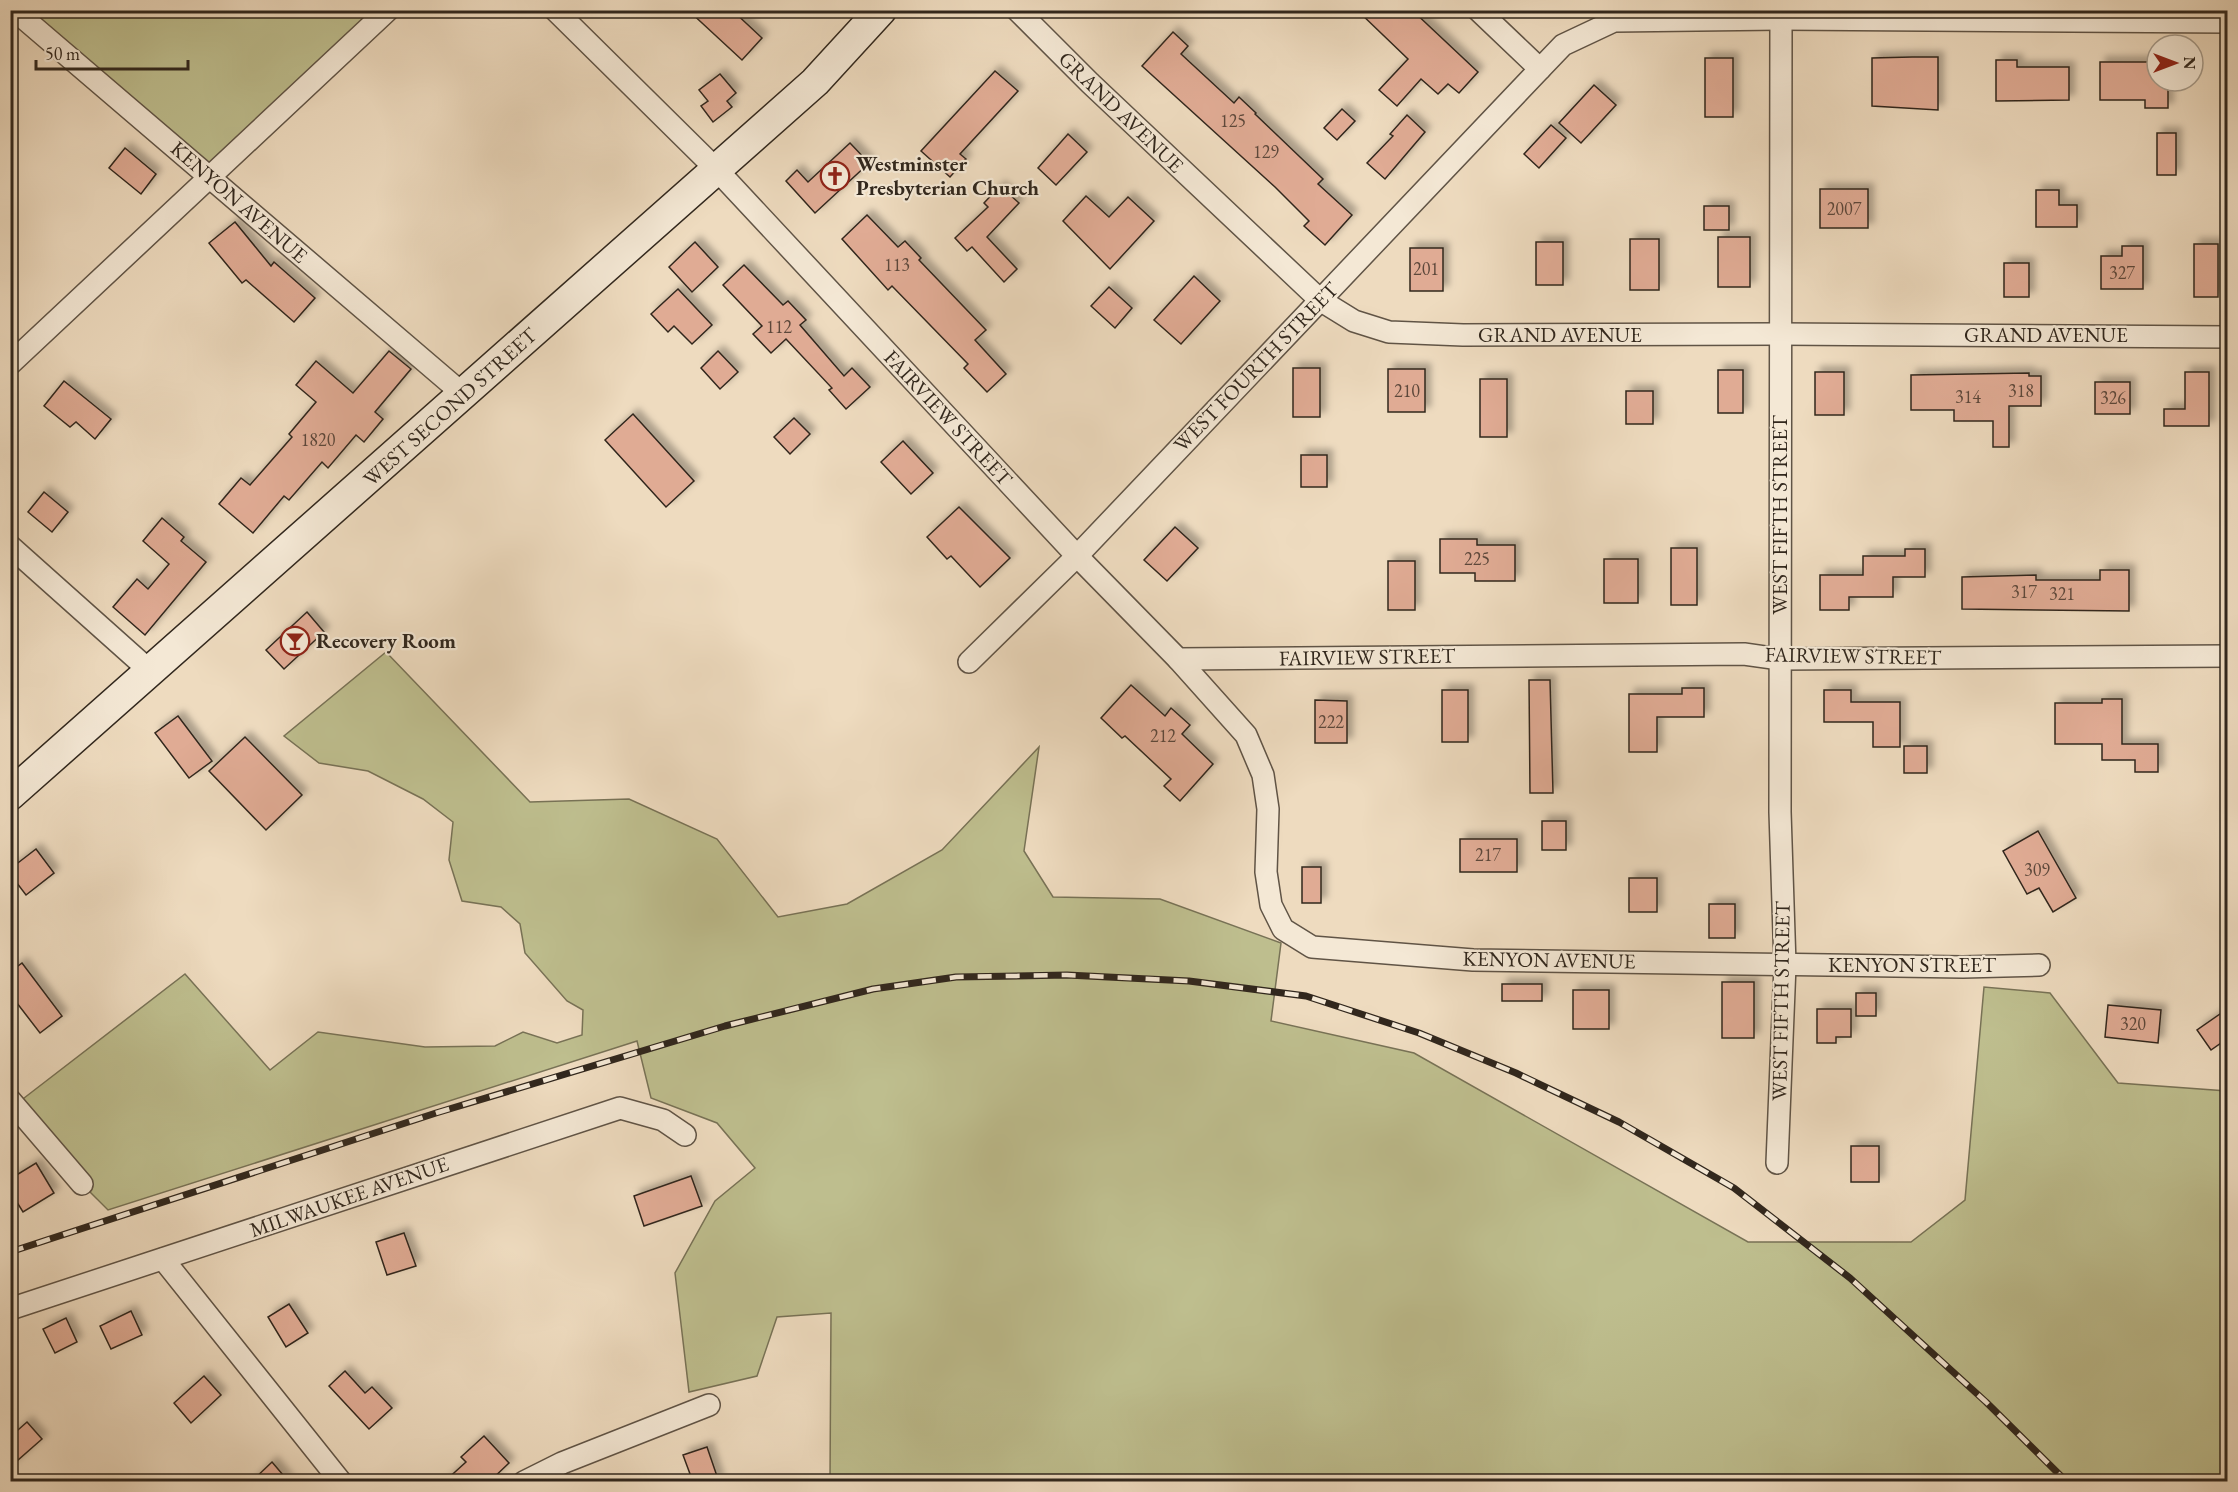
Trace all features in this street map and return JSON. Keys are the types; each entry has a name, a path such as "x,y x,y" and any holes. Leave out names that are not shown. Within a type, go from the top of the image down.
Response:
{"main road":[{"name":"WEST SECOND STREET","path":"10,795 815,82 881,10"}],"street":[{"name":"KENYON AVENUE","path":"14,10 463,394"},
{"path":"10,364 388,10"},
{"name":"FAIRVIEW STREET","path":"555,10 717,170 1077,556 1178,659 1732,654 1780,659 2228,656"},
{"name":"GRAND AVENUE","path":"1017,10 1090,83 1320,300 1354,321 1389,332 1463,335 2228,336"},
{"path":"1478,10 1540,69"},
{"name":"WEST FOURTH STREET","path":"969,662 1077,556 1563,45 1614,21 1781,15 2228,22"},
{"name":"WEST FIFTH STREET","path":"1777,1163 1785,965 1780,812 1781,15"},
{"path":"10,546 150,671"},
{"name":"KENYON AVENUE","path":"1178,659 1246,735 1263,774 1268,809 1266,872 1271,905 1282,930 1312,947 1473,960 1785,965"},
{"name":"KENYON STREET","path":"1785,965 1963,967 2039,964"},
{"path":"10,1100 82,1184"},
{"name":"MILWAUKEE AVENUE","path":"10,1309 620,1108 663,1120 685,1135"},
{"path":"163,1259 341,1482"},
{"path":"524,1482 562,1463 709,1405"}],"green space":[{"path":"29,11 388,11 216,171"},
{"path":"386,652 530,802 629,799 717,839 778,917 847,904 942,850 1039,747 1024,851 1053,897 1160,899 1281,943 1271,1021 1414,1053 1748,1242 1911,1242 1965,1200 1984,987 2050,993 2118,1083 2227,1091 2227,1481 830,1481 831,1313 777,1317 757,1376 689,1392 675,1273 715,1201 755,1168 717,1123 651,1098 637,1041 108,1210 82,1184 15,1105 185,974 270,1070 318,1032 425,1047 495,1046 523,1032 557,1043 582,1035 583,1010 567,1001 525,953 520,924 501,907 462,901 449,860 453,822 423,799 368,771 319,763 284,736"}],"building":[{"path":"688,10 732,10 762,38 742,60"},
{"path":"1357,10 1412,10 1478,72 1459,93 1448,84 1438,94 1421,79 1397,106 1379,90 1408,59"},
{"path":"1173,32 1188,46 1181,54 1234,103 1239,97 1256,113 1323,179 1318,184 1352,215 1325,245 1304,226 1309,221 1275,187 1142,66"},
{"path":"1938,57 1938,110 1872,106 1872,58"},
{"path":"1705,58 1733,58 1733,117 1705,117"},
{"path":"1996,60 2017,60 2017,67 2069,67 2069,100 1996,101"},
{"path":"2100,62 2145,62 2145,93 2168,93 2168,108 2145,108 2145,100 2100,100"},
{"path":"995,71 1018,91 960,154 966,159 950,177 921,151"},
{"path":"720,74 736,93 727,101 732,107 713,122 701,106 708,101 699,90"},
{"path":"1594,85 1616,105 1581,143 1559,123"},
{"path":"1342,109 1355,121 1337,140 1324,128"},
{"path":"1407,115 1425,132 1385,179 1367,163 1393,136 1390,134"},
{"path":"1551,125 1566,138 1539,168 1524,154"},
{"path":"2157,133 2176,133 2176,175 2157,175"},
{"path":"1068,134 1087,152 1056,185 1038,168"},
{"name":"Westminster Presbyterian Church","path":"850,143 869,163 815,213 786,181 797,170 808,182"},
{"path":"125,148 156,174 141,194 109,168"},
{"path":"1000,186 1019,203 987,237 1017,269 1004,282 972,247 967,251 955,238 988,207 984,203"},
{"path":"1820,189 1868,189 1868,228 1820,228"},
{"path":"2036,190 2059,190 2059,205 2077,205 2077,227 2036,227"},
{"path":"1086,196 1109,217 1128,197 1154,221 1110,269 1063,221"},
{"path":"1704,206 1729,206 1729,230 1704,230"},
{"path":"867,215 898,247 905,241 921,258 919,260 986,330 975,340 1006,374 987,392 964,368 968,364 892,286 888,290 842,239"},
{"path":"235,222 271,266 274,262 315,298 294,322 246,280 242,283 209,243"},
{"path":"1718,237 1750,237 1750,287 1718,287"},
{"path":"1630,239 1659,239 1659,290 1630,290"},
{"path":"695,242 718,267 692,292 669,267"},
{"path":"1536,242 1563,242 1563,285 1536,285"},
{"path":"2194,244 2218,244 2218,297 2194,297"},
{"path":"2122,246 2143,246 2143,289 2101,289 2101,256 2122,256"},
{"path":"1410,248 1443,248 1443,291 1410,291"},
{"path":"2004,263 2029,263 2029,297 2004,297"},
{"path":"744,265 783,305 788,301 806,320 800,325 844,376 852,368 870,387 846,409 829,390 832,388 786,339 771,353 753,334 762,326 723,285"},
{"path":"1194,276 1220,301 1181,344 1154,320"},
{"path":"1109,287 1132,308 1115,328 1091,306"},
{"path":"678,289 712,325 692,344 674,326 668,332 651,314"},
{"path":"389,351 411,369 375,412 383,419 364,442 356,435 328,468 322,462 289,500 284,496 253,533 219,504 241,478 250,485 292,437 289,434 316,402 296,385 316,361 353,393"},
{"path":"718,351 738,372 720,389 701,368"},
{"path":"1293,368 1320,368 1320,417 1293,417"},
{"path":"1388,369 1425,369 1425,412 1388,412"},
{"path":"1718,370 1743,370 1743,413 1718,413"},
{"path":"1815,372 1844,372 1844,415 1815,415"},
{"path":"2185,372 2209,372 2209,426 2164,426 2164,409 2185,409"},
{"path":"2029,373 2029,376 2041,376 2041,406 2009,406 2009,447 1993,447 1993,421 1954,421 1954,410 1911,410 1911,375"},
{"path":"1480,379 1507,379 1507,437 1480,437"},
{"path":"64,381 111,419 95,439 76,422 70,427 44,406"},
{"path":"2095,382 2130,382 2130,414 2095,414"},
{"path":"1626,391 1653,391 1653,424 1626,424"},
{"path":"633,414 694,481 666,507 605,440"},
{"path":"794,418 810,434 790,454 774,437"},
{"path":"903,441 933,473 911,494 881,462"},
{"path":"1301,455 1327,455 1327,487 1301,487"},
{"path":"44,492 68,512 52,532 28,512"},
{"path":"959,507 1010,558 980,587 951,556 947,559 927,537"},
{"path":"162,518 184,537 181,541 206,562 145,635 113,607 137,579 148,589 169,564 143,541"},
{"path":"1175,527 1198,548 1167,581 1144,560"},
{"path":"1440,539 1477,539 1477,545 1515,545 1515,581 1475,581 1475,573 1440,573"},
{"path":"1671,548 1697,548 1697,605 1671,605"},
{"path":"1905,549 1925,549 1925,577 1893,577 1893,597 1849,597 1849,610 1820,610 1820,575 1863,575 1863,556 1905,556"},
{"path":"1604,559 1638,559 1638,603 1604,603"},
{"path":"1388,561 1415,561 1415,610 1388,610"},
{"path":"2100,570 2129,570 2129,611 1962,609 1962,577 2036,575 2036,580 2100,580"},
{"name":"Recovery Room","path":"307,612 324,632 284,669 266,650"},
{"path":"1529,680 1550,680 1553,793 1530,793"},
{"path":"1131,685 1165,716 1171,708 1190,725 1182,734 1213,764 1180,801 1164,786 1171,779 1125,736 1122,738 1101,718"},
{"path":"1682,688 1704,688 1704,717 1657,717 1657,752 1629,752 1629,694 1682,694"},
{"path":"1442,690 1468,690 1468,742 1442,742"},
{"path":"1824,690 1851,690 1851,702 1900,702 1900,747 1873,747 1873,722 1824,722"},
{"path":"2102,699 2122,699 2122,744 2158,744 2158,772 2135,772 2135,760 2102,760 2102,744 2055,744 2055,703 2102,703"},
{"path":"1315,700 1347,701 1347,743 1315,743"},
{"path":"178,716 212,761 189,778 155,733"},
{"path":"245,737 302,795 266,830 209,771"},
{"path":"1904,746 1927,746 1927,773 1904,773"},
{"path":"1542,821 1566,821 1566,850 1542,850"},
{"path":"2038,831 2076,898 2053,912 2039,888 2027,894 2003,851"},
{"path":"1460,839 1517,839 1517,872 1460,872"},
{"path":"36,849 54,873 26,895 10,874 10,869"},
{"path":"1302,867 1321,867 1321,903 1302,903"},
{"path":"1629,878 1657,878 1657,912 1629,912"},
{"path":"1709,904 1735,904 1735,938 1709,938"},
{"path":"22,963 62,1016 40,1033 10,994 10,972"},
{"path":"1722,982 1754,982 1754,1038 1722,1038"},
{"path":"1502,984 1542,984 1542,1001 1502,1001"},
{"path":"1573,990 1609,990 1609,1029 1573,1029"},
{"path":"1856,993 1876,993 1876,1016 1856,1016"},
{"path":"2108,1005 2161,1010 2158,1043 2105,1037"},
{"path":"1817,1009 1851,1009 1851,1037 1836,1037 1836,1043 1817,1043"},
{"path":"2220,1014 2228,1025 2228,1038 2211,1050 2197,1030"},
{"path":"1851,1146 1879,1146 1879,1182 1851,1182"},
{"path":"36,1163 54,1193 23,1212 10,1191 10,1179"},
{"path":"691,1176 702,1206 644,1226 634,1196"},
{"path":"404,1233 416,1266 387,1275 376,1242"},
{"path":"289,1304 308,1333 286,1347 268,1317"},
{"path":"131,1311 142,1335 111,1349 100,1326"},
{"path":"66,1318 77,1342 55,1353 43,1329"},
{"path":"345,1371 365,1393 372,1387 392,1408 369,1429 329,1386"},
{"path":"204,1376 221,1395 191,1423 174,1403"},
{"path":"27,1422 42,1439 10,1467 10,1437"},
{"path":"484,1436 509,1463 489,1482 444,1482 466,1462 461,1457"},
{"path":"707,1447 719,1482 693,1482 683,1455"},
{"path":"272,1462 289,1482 251,1482"}],"railway":[{"path":"10,1252 436,1113 725,1026 873,989 956,977 1067,975 1189,981 1306,996 1419,1033 1516,1073 1619,1122 1734,1188 1850,1278 1986,1402 2067,1482"}],"place":[{"name":"Westminster Presbyterian Church","path":"835,176"},
{"name":"Recovery Room","path":"295,641"}]}
